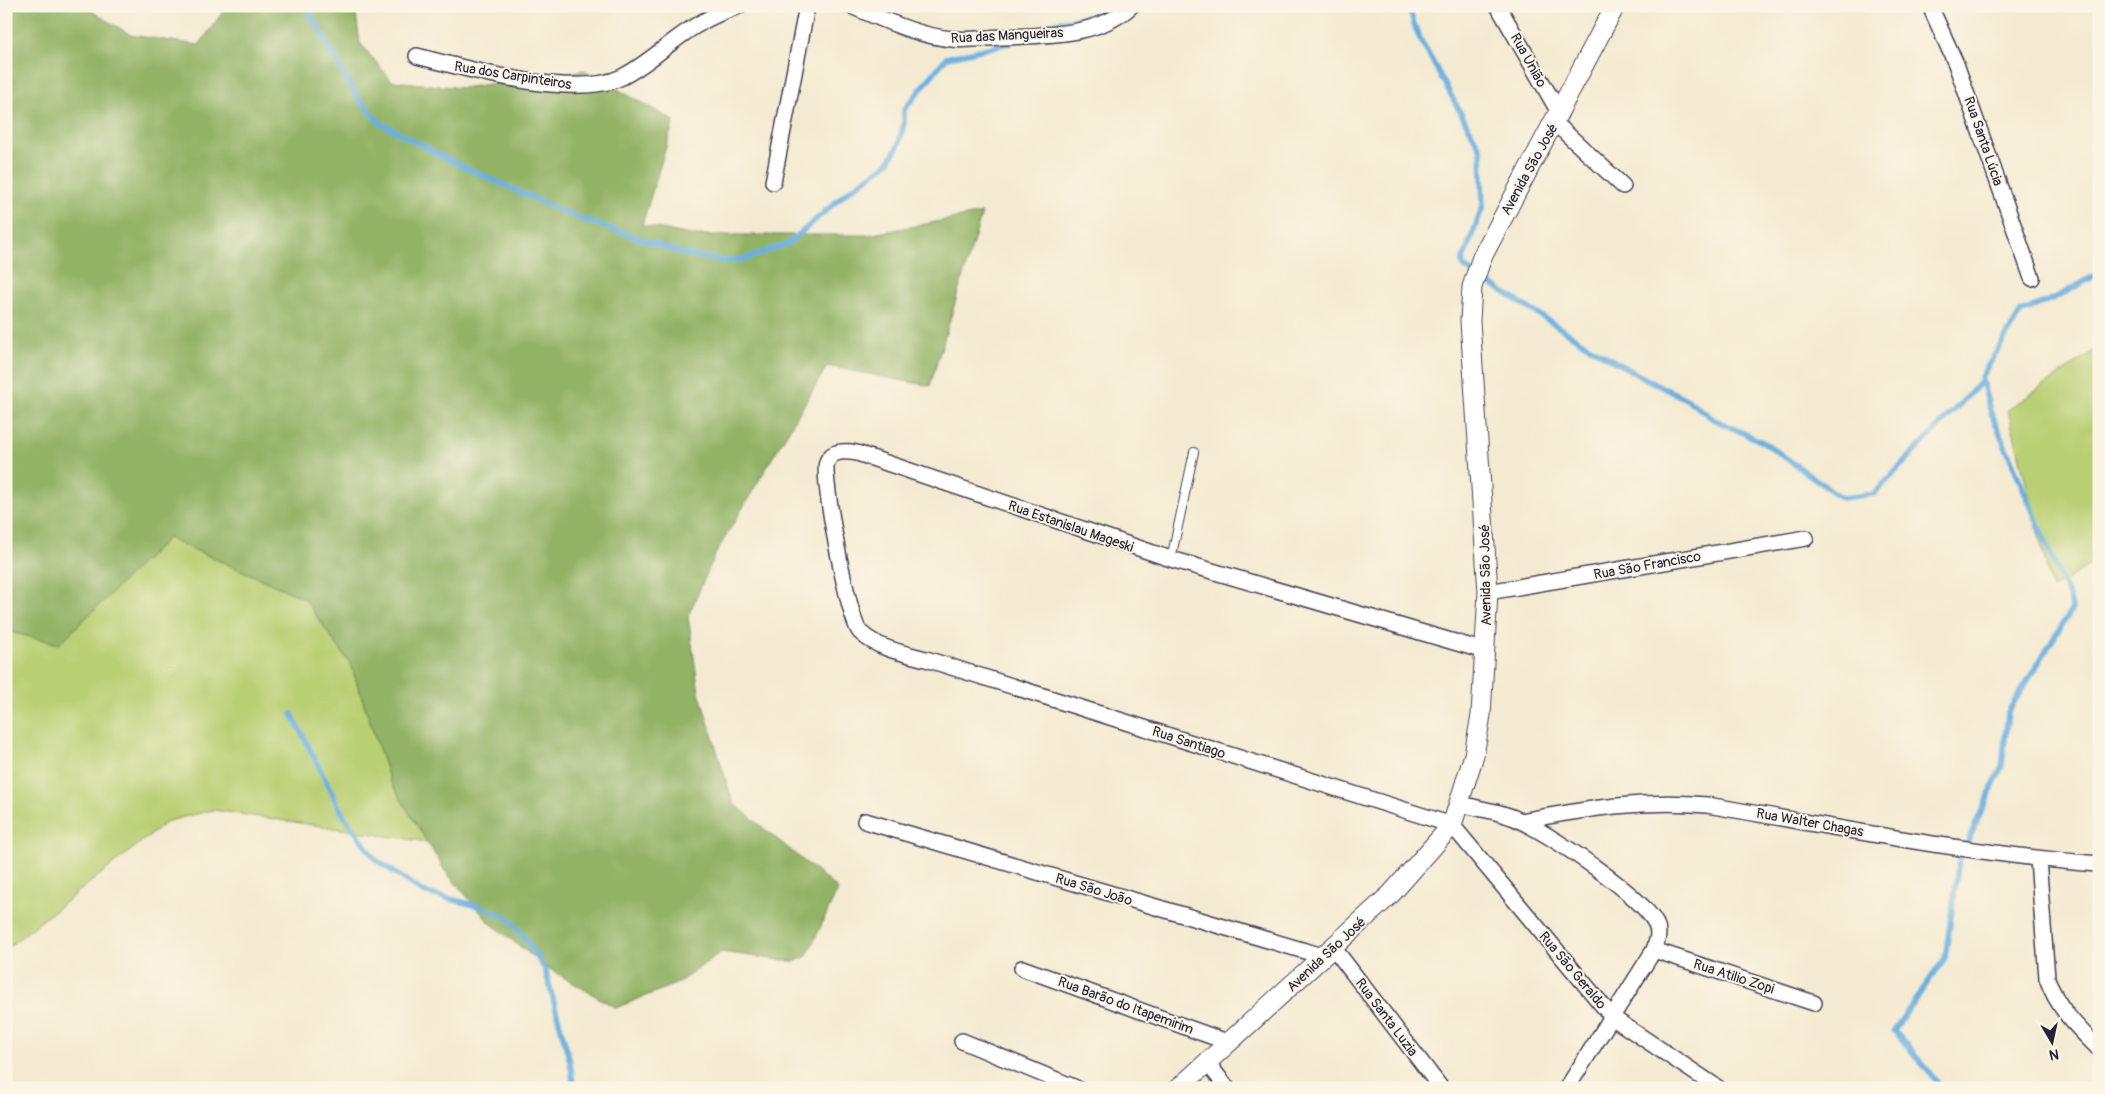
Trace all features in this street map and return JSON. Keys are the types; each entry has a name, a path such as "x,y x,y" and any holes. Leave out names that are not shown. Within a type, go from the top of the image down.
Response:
{"street":[{"name":"Rua dos Carpinteiros","path":"417,56 474,71 532,81 571,86 590,86 622,77 697,25 739,6"},
{"path":"773,182 807,6"},
{"name":"Rua das Mangueiras","path":"851,6 923,34 952,39 1051,34 1089,28 1108,22 1131,6"},
{"name":"Rua União","path":"1498,6 1557,118 1623,186"},
{"name":"Avenida São José","path":"1179,1088 1391,894 1452,825 1474,755 1482,715 1488,592 1470,322 1472,287 1482,257 1615,6"},
{"name":"Rua Santa Lúcia","path":"1930,6 1956,64 2032,278"},
{"name":"Rua Estanislau Mageski","path":"858,630 845,590 826,472 826,462 831,456 847,451 1170,559 1485,652"},
{"name":"Rua São Francisco","path":"1488,592 1806,538"},
{"name":"Rua Santiago","path":"858,630 875,643 893,651 926,659 1452,825"},
{"name":"Rua Walter Chagas","path":"1521,821 1602,806 1672,802 1707,805 2038,859 2099,864"},
{"path":"1460,804 1521,821 1606,876 1628,894 1656,924 1658,935 1654,950 1613,1018 1567,1088"},
{"name":"Rua São João","path":"865,821 1328,952"},
{"name":"Rua São Geraldo","path":"1452,825 1613,1018 1718,1088"},
{"path":"2038,859 2047,978 2052,993 2063,1011 2099,1049"},
{"name":"Rua Atilio Zopi","path":"1654,950 1814,1003"},
{"name":"Rua Santa Luzia","path":"1328,952 1441,1088"},
{"name":"Rua Barão do Itapemirim","path":"1022,968 1230,1043"},
{"path":"962,1041 1076,1088"},
{"path":"1207,1062 1227,1088"}],"lane":[{"path":"1170,559 1194,452"}],"green space":[{"path":"6,6 83,6 131,35 199,45 227,6 355,6 360,43 392,81 462,88 584,70 674,121 642,225 691,235 868,235 982,213 930,386 827,366 717,551 688,616 699,692 733,803 838,889 807,956 794,962 721,952 678,983 616,1008 546,967 489,922 445,871 390,781 351,665 304,598 168,538 59,644 6,631"},
{"path":"2099,347 2099,559 2052,589 2008,410"},
{"path":"168,538 304,598 351,665 390,781 427,842 213,810 168,821 6,949 6,631 59,643"}],"waterway":[{"path":"306,6 356,96 379,122 449,160 568,214 684,254 724,261 745,259 789,243 846,193 888,163 898,146 904,124 904,110 946,58 1010,43"},
{"path":"1408,6 1418,35 1481,150 1483,206 1462,262 1464,267 1590,347 1640,376 1688,400 1713,419 1765,443 1842,498 1874,494 1980,383"},
{"path":"1039,30 1061,21 1112,12"},
{"path":"1942,1088 1894,1030 1945,958 1959,861 2002,766 2008,712 2072,609 2071,602 1990,410 1981,377 2021,312 2061,295 2099,273"},
{"path":"292,714 342,813 375,859 423,892 478,906 508,918 524,937 545,969 570,1062 574,1088"}]}
